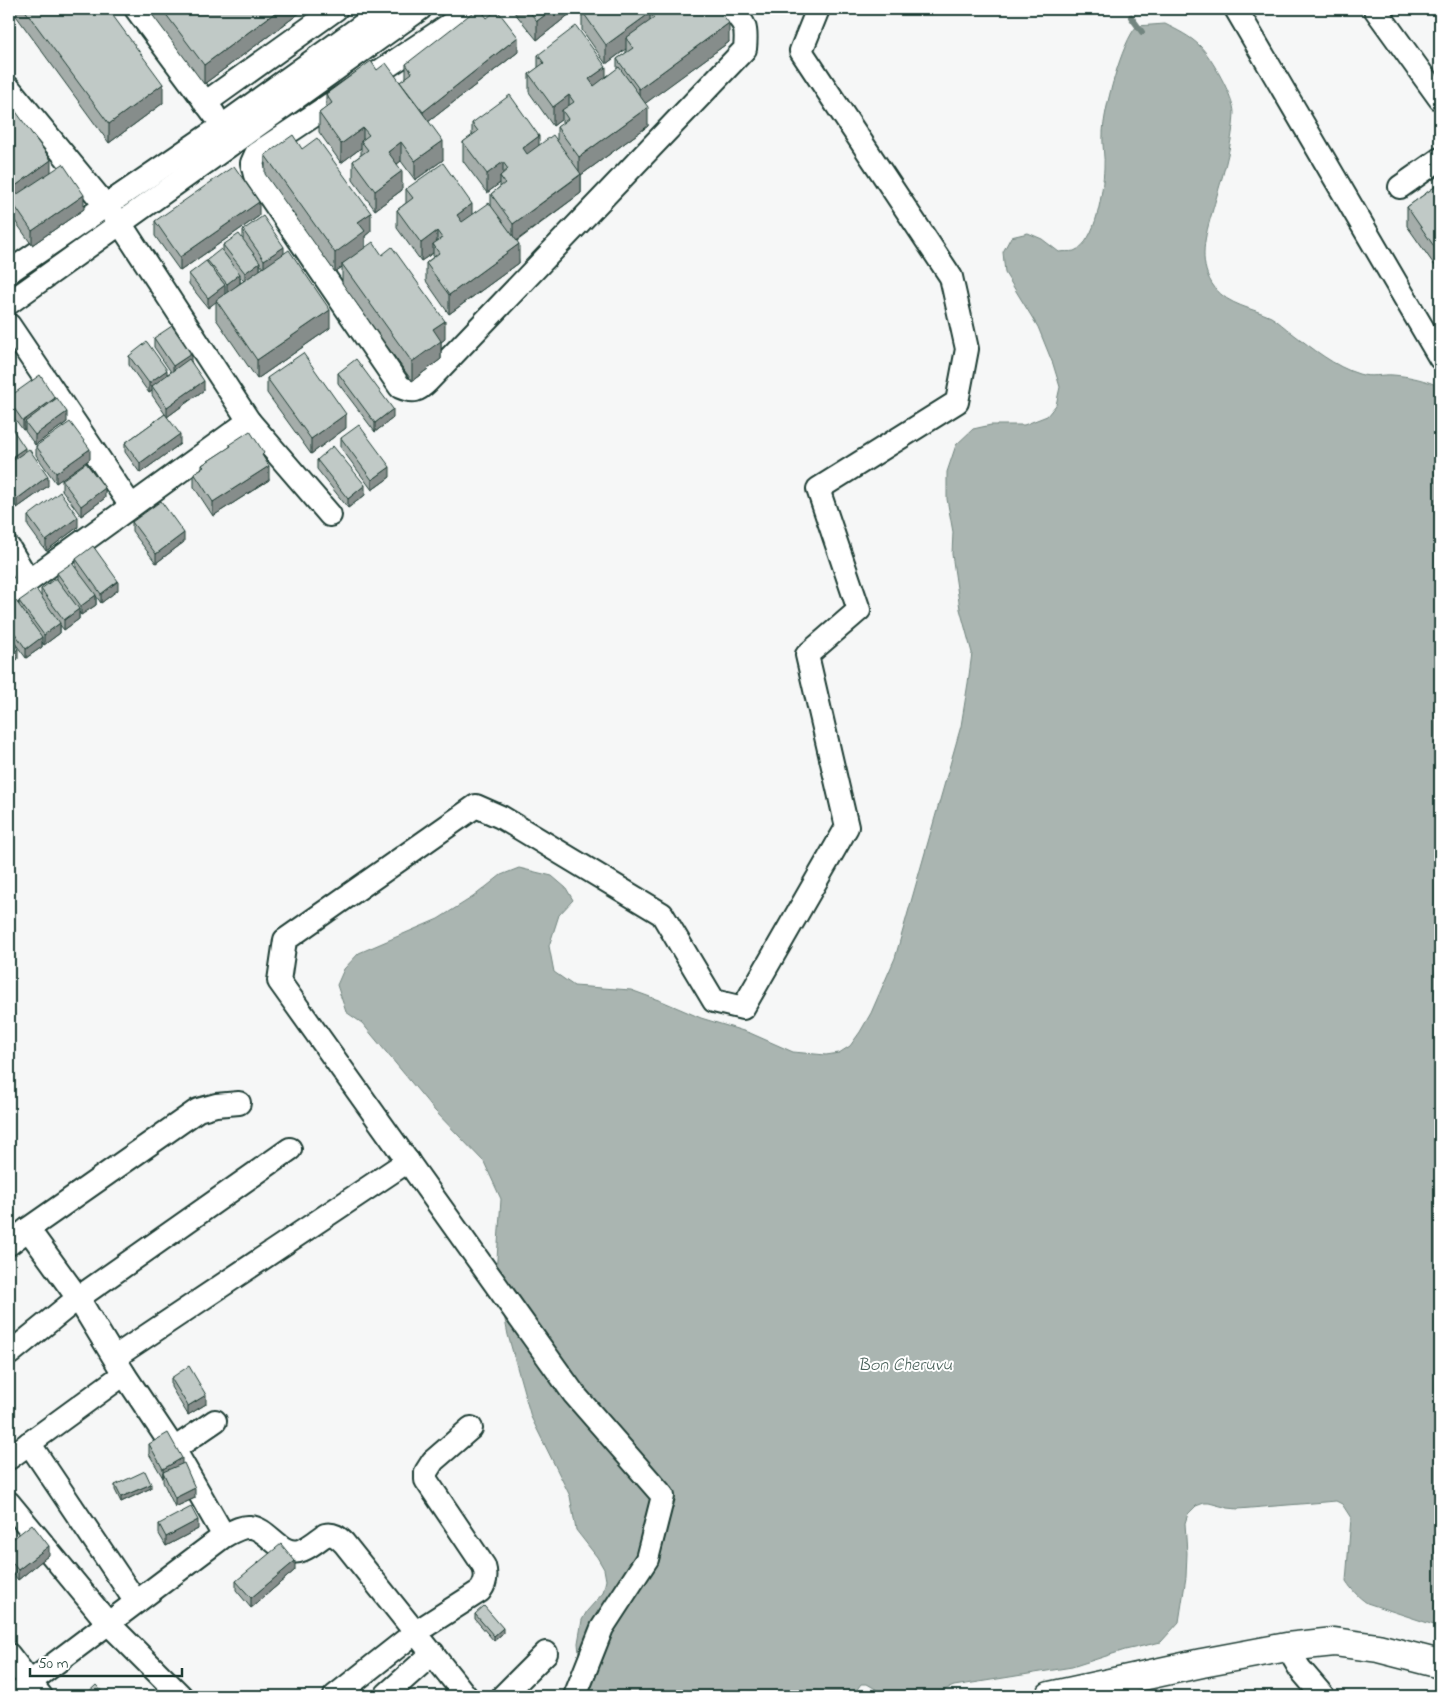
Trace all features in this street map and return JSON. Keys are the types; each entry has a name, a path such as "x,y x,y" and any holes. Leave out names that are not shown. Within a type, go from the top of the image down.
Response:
{"street":[{"path":"136,9 222,126"},
{"path":"205,103 336,9"},
{"path":"9,272 222,126 385,9"},
{"path":"9,303 420,9"},
{"path":"472,9 256,154 252,164 255,175 400,387 410,391 419,390 745,49 747,32 742,19 730,9"},
{"path":"575,1696 602,1628 647,1559 663,1496 574,1394 280,981 285,940 476,806 501,817 662,914 714,1001 743,1008 847,826 807,655 859,610 818,489 957,402 966,349 951,278 801,51 818,9"},
{"path":"1236,9 1440,358"},
{"path":"1375,9 1440,99"},
{"path":"9,88 120,223 249,421 330,515"},
{"path":"1400,187 1440,159"},
{"path":"9,325 131,506"},
{"path":"9,595 249,421"},
{"path":"9,548 28,580"},
{"path":"9,1244 198,1110 216,1105 239,1103"},
{"path":"9,1354 78,1298 290,1149"},
{"path":"9,1458 120,1365 408,1161"},
{"path":"28,1229 78,1298 174,1449 224,1536"},
{"path":"174,1449 215,1421"},
{"path":"335,1696 416,1632 480,1592 486,1584 484,1566 426,1480 426,1472 432,1461 472,1428"},
{"path":"29,1443 136,1602"},
{"path":"9,1503 108,1623 180,1696"},
{"path":"9,1655 29,1692 108,1623 224,1536 248,1526 257,1528 292,1552 301,1551 329,1534 336,1536 344,1542 466,1696"},
{"path":"1050,1696 1202,1663 1287,1647 1334,1642 1378,1648 1440,1664"},
{"path":"1287,1647 1300,1669 1323,1696"},
{"path":"387,1694 432,1653"},
{"path":"504,1696 546,1653"}],"water":[{"name":"Bon Cheruvu","path":"1165,24 1192,39 1205,51 1216,68 1233,106 1233,126 1229,152 1208,225 1204,253 1206,271 1215,288 1220,294 1233,302 1276,320 1308,345 1350,371 1368,376 1411,377 1440,387 1440,1627 1367,1603 1358,1596 1346,1581 1351,1518 1342,1504 1336,1501 1238,1509 1204,1503 1196,1506 1188,1514 1185,1523 1186,1577 1179,1622 1161,1642 1125,1650 1072,1667 954,1686 929,1696 894,1696 879,1691 867,1684 861,1684 852,1696 577,1696 582,1683 578,1643 582,1620 587,1611 603,1593 606,1580 604,1569 597,1557 576,1530 570,1496 531,1417 508,1335 496,1274 501,1199 484,1162 435,1111 362,1023 346,1012 337,985 344,969 359,953 438,919 473,897 501,875 519,868 552,876 566,888 573,900 559,915 549,946 554,972 574,986 631,990 701,1018 750,1033 793,1052 826,1055 839,1053 850,1046 871,1013 895,958 961,726 972,653 960,609 952,554 953,532 947,499 947,472 956,445 973,429 991,425 1024,425 1047,416 1056,405 1060,387 1038,327 1005,273 1003,252 1011,237 1028,233 1042,239 1059,252 1074,251 1082,246 1093,227 1100,202 1104,164 1103,138 1106,110 1114,77 1125,46 1137,26"}],"building":[{"path":"24,9 108,9 163,84 109,124"},
{"path":"162,9 280,9 204,65"},
{"path":"477,9 480,9 487,18 497,10 518,37 423,112 400,82 412,73 406,64"},
{"path":"527,9 553,9 537,21"},
{"path":"585,9 718,9 729,23 639,89 617,59 633,48 626,38 654,18 650,13 606,45 582,11"},
{"path":"576,26 606,67 589,79 594,86 619,67 648,107 579,157 557,127 568,119 562,110 574,102 569,95 553,107 529,74 544,63 538,55"},
{"path":"371,61 377,70 386,63 443,141 415,161 401,142 388,152 402,171 375,191 353,161 368,150 361,141 369,135 363,128 341,144 319,113 332,103 326,94"},
{"path":"510,95 539,136 523,148 527,154 553,135 581,174 513,224 491,194 505,183 500,176 508,169 503,162 487,174 463,142 478,131 472,123"},
{"path":"9,102 51,160 14,187 9,179"},
{"path":"293,135 302,149 317,138 371,213 358,222 365,231 335,253 265,155"},
{"path":"443,163 472,204 457,215 462,222 489,203 519,244 449,295 426,263 439,253 433,244 442,238 437,231 421,243 397,210 413,198 406,189"},
{"path":"63,164 84,195 32,231 10,199"},
{"path":"234,166 259,202 180,257 155,221"},
{"path":"1440,183 1440,255 1407,207"},
{"path":"263,216 284,247 264,260 243,230"},
{"path":"239,234 260,262 245,273 223,245"},
{"path":"373,242 382,255 392,247 445,321 433,329 441,341 412,362 342,264"},
{"path":"221,249 240,274 227,284 207,260"},
{"path":"289,250 330,310 257,360 216,300"},
{"path":"206,261 225,285 208,298 189,274"},
{"path":"172,326 191,354 173,366 154,338"},
{"path":"147,342 167,370 149,383 129,356"},
{"path":"303,353 346,414 311,439 267,378"},
{"path":"189,359 204,381 167,407 152,386"},
{"path":"356,359 393,409 375,423 338,373"},
{"path":"40,375 55,398 23,421 9,401 9,397"},
{"path":"57,398 67,412 35,435 25,422"},
{"path":"165,414 180,434 140,463 125,443"},
{"path":"70,422 90,449 56,473 36,446"},
{"path":"9,424 25,448 9,459"},
{"path":"359,425 390,467 372,480 341,438"},
{"path":"250,431 264,453 262,455 269,466 213,502 194,473 204,467 202,465 231,446 230,444"},
{"path":"333,446 365,485 348,499 317,460"},
{"path":"29,449 48,476 17,499 9,488 9,463"},
{"path":"86,463 105,488 81,506 62,480"},
{"path":"60,492 78,517 46,541 28,516"},
{"path":"161,501 184,533 156,554 132,522"},
{"path":"93,546 118,581 101,594 76,559"},
{"path":"72,563 96,595 81,606 57,573"},
{"path":"56,578 79,609 64,620 41,589"},
{"path":"36,589 60,623 44,635 19,601"},
{"path":"16,601 42,637 26,649 9,625 9,606"},
{"path":"9,636 18,649 9,656"},
{"path":"189,1366 206,1395 188,1406 171,1378"},
{"path":"168,1433 182,1458 163,1469 149,1444"},
{"path":"184,1463 195,1488 175,1498 163,1472"},
{"path":"145,1471 151,1484 121,1497 115,1485"},
{"path":"191,1507 198,1520 166,1537 159,1524"},
{"path":"32,1524 49,1546 18,1570 9,1559 9,1542"},
{"path":"281,1544 295,1561 251,1598 236,1581"},
{"path":"484,1606 503,1628 494,1636 475,1614"},
{"path":"96,1685 106,1696 84,1696"}],"waterway":[{"path":"1131,17 1142,32"}]}
